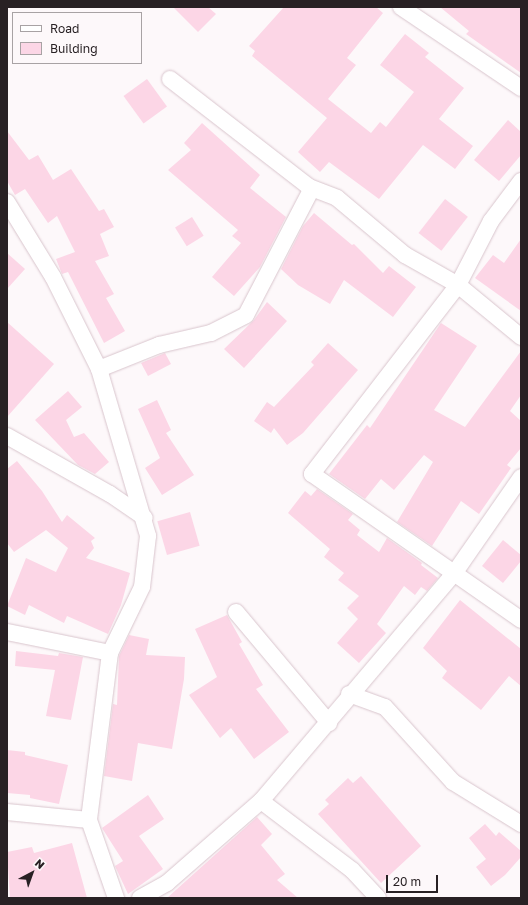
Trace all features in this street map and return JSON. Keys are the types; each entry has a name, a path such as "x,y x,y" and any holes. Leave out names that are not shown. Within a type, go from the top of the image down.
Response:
{"street":[{"path":"401,7 521,88"},
{"path":"170,79 309,187 337,198 405,255 458,285 521,337"},
{"path":"521,181 491,221 458,285 312,474 453,575 521,620"},
{"path":"99,369 159,345 211,333 246,315 310,192 309,187"},
{"path":"7,202 53,277 99,369 145,518 148,536 142,587 110,653 89,820 116,898"},
{"path":"7,436 110,494 145,518"},
{"path":"140,898 167,882 261,801 329,723 349,694 453,575 521,478"},
{"path":"236,612 329,723"},
{"path":"7,632 110,653"},
{"path":"349,694 385,707 453,782 521,824"},
{"path":"261,801 352,870 378,898"},
{"path":"7,812 89,820"}],"building":[{"path":"173,7 208,7 216,14 198,32"},
{"path":"284,7 376,7 383,13 347,58 356,65 328,99 371,133 380,122 386,127 414,92 380,65 405,34 429,53 425,57 464,88 439,119 473,146 455,169 423,145 379,199 329,162 320,172 298,152 327,118 252,56 255,51 249,46"},
{"path":"440,7 521,7 521,73 466,34 469,31"},
{"path":"147,79 167,107 144,124 124,96"},
{"path":"508,120 521,132 521,155 499,181 474,160"},
{"path":"202,123 260,175 250,188 286,217 260,267 234,296 212,277 241,243 232,236 238,230 168,170 191,150 184,143"},
{"path":"7,131 29,160 38,155 53,180 71,169 99,211 104,209 114,227 100,234 109,256 95,261 114,294 106,298 125,331 104,343 68,272 62,274 56,259 75,252 57,216 48,223 25,189 15,195 7,181"},
{"path":"445,199 468,217 441,251 419,233"},
{"path":"314,213 352,245 354,244 383,273 389,266 416,287 393,317 344,280 330,304 298,285 281,269 303,226"},
{"path":"192,217 204,236 187,246 175,228"},
{"path":"521,239 521,311 475,278 493,255 504,263"},
{"path":"7,253 25,269 7,289"},
{"path":"267,302 287,321 244,368 224,349 254,320"},
{"path":"7,322 54,364 7,417"},
{"path":"441,323 477,346 434,410 465,427 521,351 521,395 510,411 521,421 521,448 507,465 511,468 479,514 461,501 432,546 397,522 433,462 424,455 394,490 381,479 365,499 329,474 367,425 370,428"},
{"path":"328,343 358,370 303,433 287,445 274,428 271,433 254,421 267,402 274,407 314,365 311,362"},
{"path":"165,353 171,364 148,376 141,363"},
{"path":"68,391 82,407 66,420 74,437 84,433 109,462 95,474 78,465 35,420"},
{"path":"157,400 171,430 166,433 194,475 162,495 145,468 160,458 138,409"},
{"path":"17,461 42,491 62,522 67,515 95,538 91,541 94,548 86,558 130,573 121,605 108,634 67,616 64,623 29,605 25,615 7,606 26,558 56,572 68,548 46,530 14,552 7,543 7,469"},
{"path":"317,489 353,514 348,520 360,530 357,535 379,552 387,538 422,563 421,565 438,578 427,591 421,587 415,595 404,586 377,624 386,633 359,663 337,643 358,619 347,608 359,596 338,580 344,573 324,557 330,549 288,513 305,491 311,496"},
{"path":"190,512 200,546 167,555 157,521"},
{"path":"503,540 521,555 521,561 503,583 482,566"},
{"path":"460,600 521,649 521,686 509,676 481,710 442,678 447,671 423,648"},
{"path":"227,615 242,642 239,644 263,685 256,689 289,732 254,759 231,728 220,738 189,695 217,677 195,629"},
{"path":"129,635 149,639 146,655 185,657 184,679 172,749 138,743 132,781 104,776 113,704 117,705 119,656"},
{"path":"16,651 58,656 59,653 83,657 71,720 46,716 55,670 15,666"},
{"path":"7,750 25,752 25,755 68,765 59,804 30,798 30,795 7,793"},
{"path":"361,776 421,846 381,883 318,814 329,804 325,800 348,778 353,783"},
{"path":"148,795 164,819 139,836 163,869 128,894 115,866 123,861 102,828"},
{"path":"257,817 272,834 261,845 285,874 277,880 298,898 167,898"},
{"path":"485,824 496,836 499,832 521,851 521,857 505,875 491,886 476,867 486,859 469,838"},
{"path":"72,843 87,898 10,898 7,852 32,847 34,853"}]}
